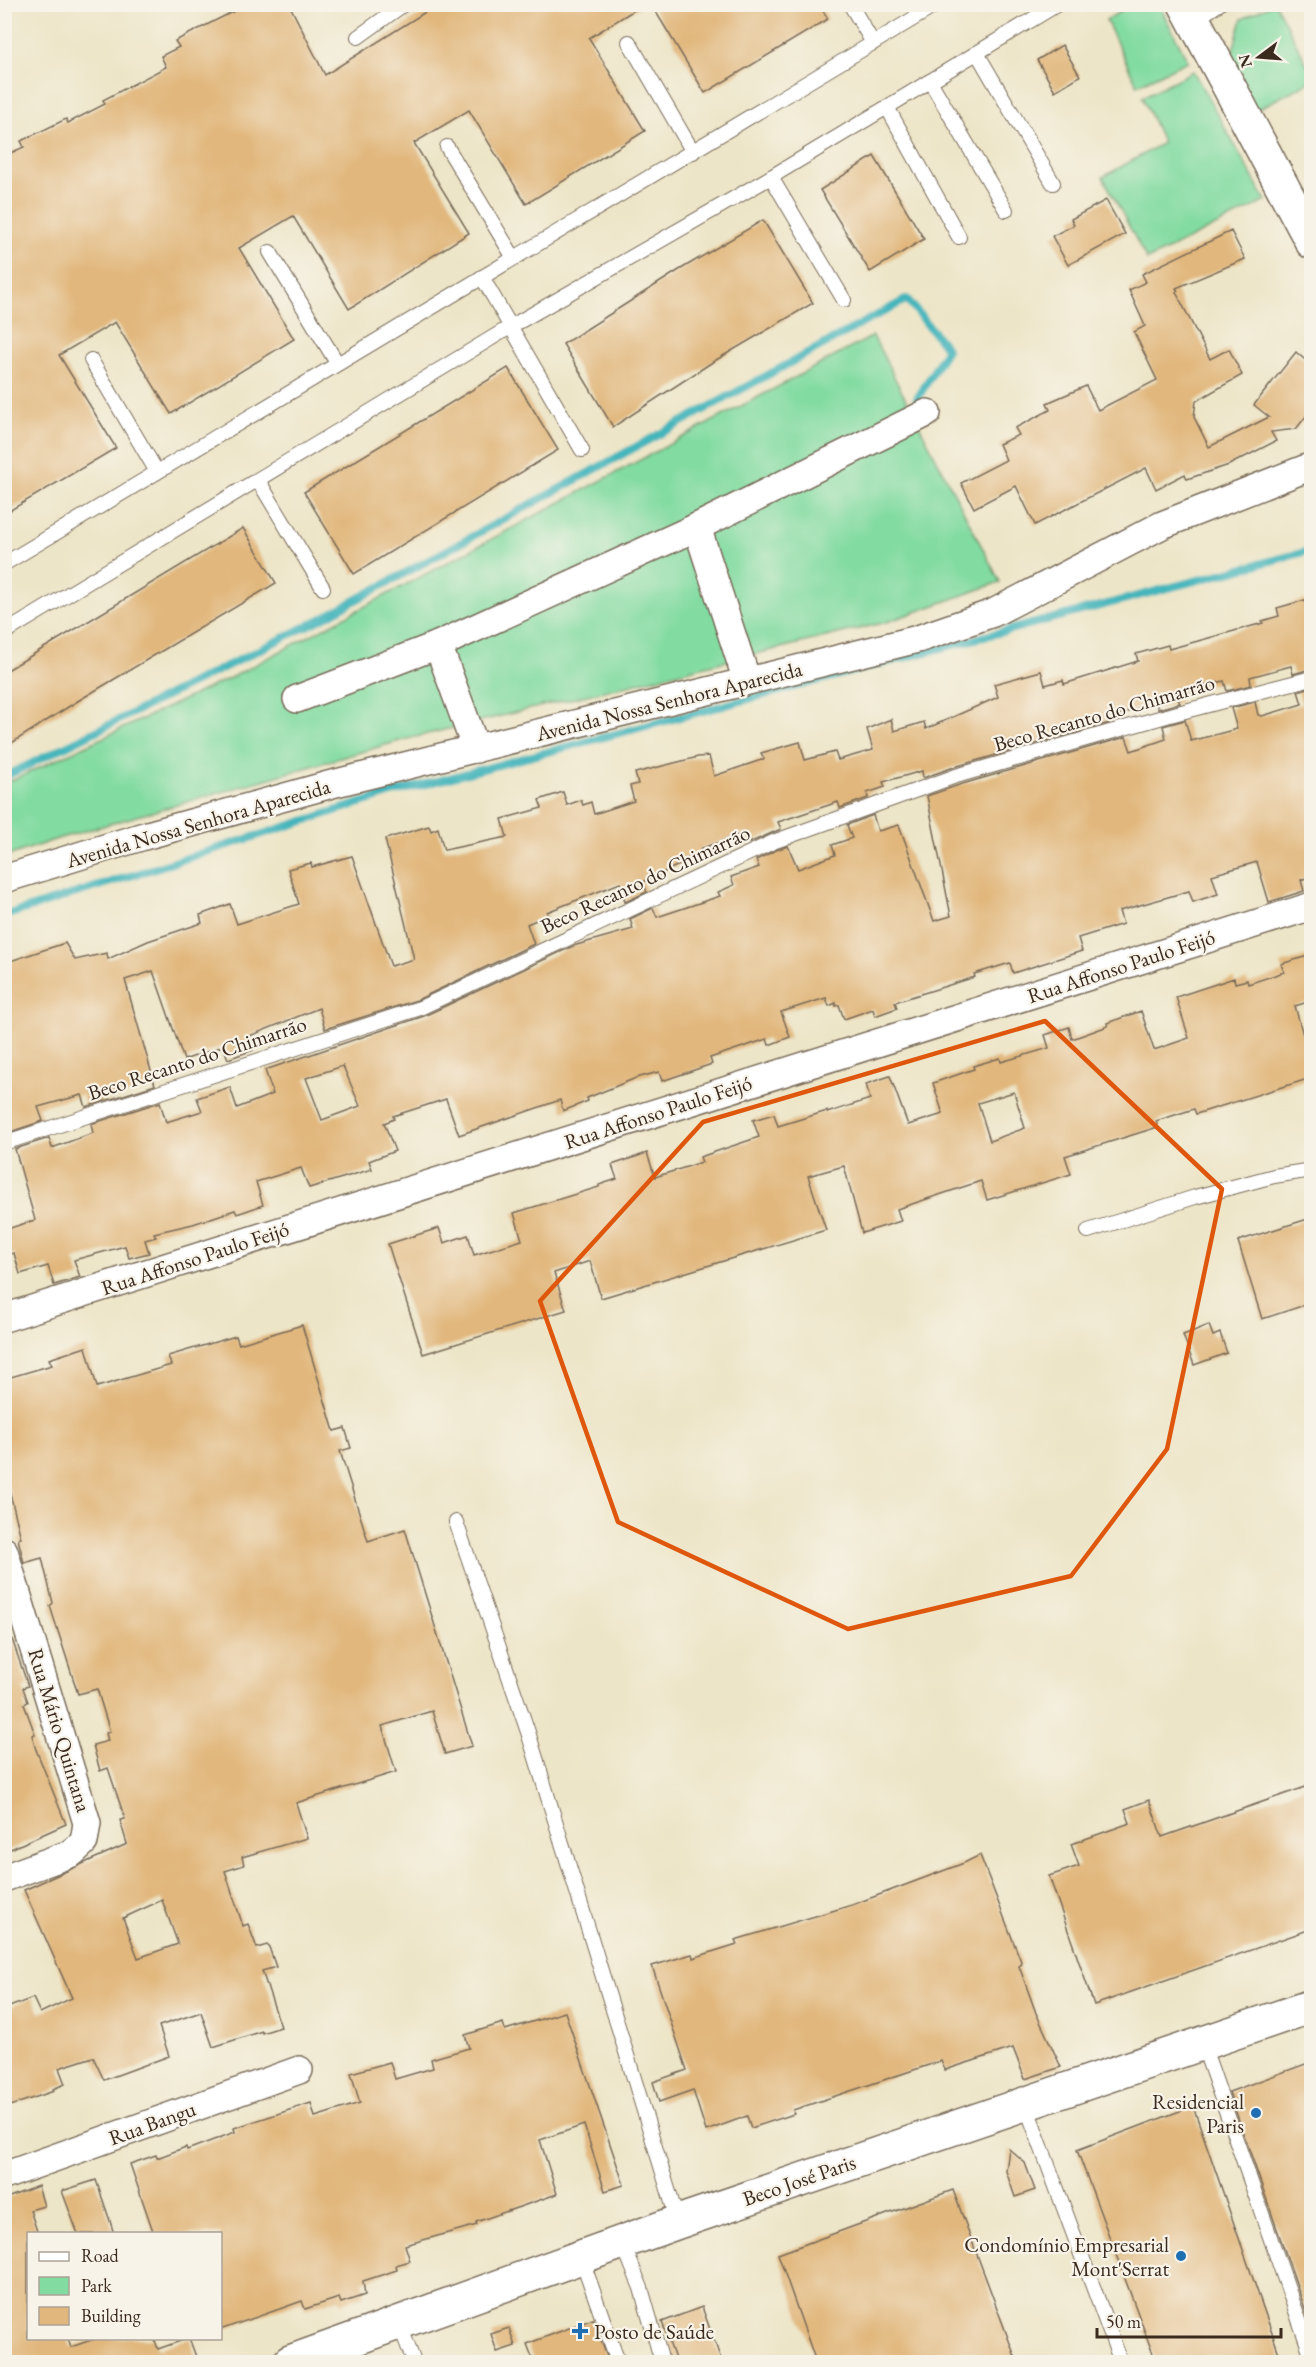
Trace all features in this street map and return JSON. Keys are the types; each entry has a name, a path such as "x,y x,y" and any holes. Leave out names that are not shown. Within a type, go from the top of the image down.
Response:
{"street":[{"path":"1199,10 1303,208 1311,242"},
{"path":"297,699 438,645 698,527 927,413"},
{"name":"Avenida Nossa Senhora Aparecida","path":"4,879 144,836 332,784 918,639 993,613 1162,525 1311,466"},
{"path":"698,527 747,681"},
{"path":"438,645 476,749"},
{"name":"Rua Affonso Paulo Feijó","path":"4,1318 1311,906"},
{"name":"Rua Mário Quintana","path":"4,1551 13,1608 87,1823 84,1842 72,1853 4,1878"},
{"name":"Beco José Paris","path":"290,2362 678,2222 1311,2006"},
{"name":"Rua Bangu","path":"4,2176 299,2070"}],"lane":[{"path":"358,37 404,4"},
{"path":"850,4 873,43"},
{"path":"4,564 938,4"},
{"path":"4,633 510,327 771,177 977,53 1037,10 1058,4"},
{"path":"629,42 693,152"},
{"path":"977,53 1053,183"},
{"path":"930,81 1006,210"},
{"path":"887,107 959,237"},
{"path":"447,147 514,258"},
{"path":"771,177 844,300"},
{"path":"270,252 337,363"},
{"path":"482,276 582,450"},
{"path":"91,360 158,472"},
{"path":"258,480 322,588"},
{"name":"Beco Recanto do Chimarrão","path":"4,1143 420,1008 773,842 956,776 1170,715 1311,678"},
{"path":"1088,1231 1206,1194 1275,1176 1311,1170"},
{"path":"456,1522 528,1732 678,2222"},
{"path":"1202,2042 1311,2357"},
{"path":"1025,2103 1121,2362"},
{"path":"622,2242 641,2288 662,2362"},
{"path":"581,2257 618,2362"},
{"path":"399,2323 414,2362"}],"highlighted area":[{"path":"1045,1021 1222,1189 1167,1449 1071,1576 848,1629 618,1522 540,1301 703,1122"}],"green space":[{"path":"1131,5 1159,5 1188,61 1137,85 1106,20"},
{"path":"1270,5 1276,5 1311,72 1311,81 1256,110 1230,61 1242,19"},
{"path":"1193,71 1266,201 1147,260 1103,177 1163,143 1142,97"},
{"path":"873,336 1000,582 887,622 403,740 57,839 5,857 4,784 234,676"}],"building":[{"path":"248,4 289,4 325,75 438,4 644,4 589,38 645,131 526,204 469,110 414,143 469,233 349,309 293,216 239,248 294,339 171,414 115,322 59,355 116,448 4,514 4,156 24,147 21,141 66,119 68,123 105,104 103,100 166,67 161,56 179,47 175,41"},
{"path":"651,4 819,4 828,19 705,93"},
{"path":"1062,45 1080,76 1055,91 1037,60"},
{"path":"874,156 924,239 870,272 820,190"},
{"path":"1106,200 1125,234 1068,265 1052,236 1074,225 1071,219"},
{"path":"763,220 813,303 711,363 613,427 563,344"},
{"path":"1231,231 1245,259 1176,288 1210,359 1229,349 1242,375 1196,401 1194,417 1209,447 1269,417 1254,405 1296,352 1311,365 1311,410 1296,429 1271,432 1276,441 1229,465 1187,479 1185,474 1156,489 1146,468 1035,525 1016,486 974,508 961,483 1006,460 999,444 1019,435 1015,428 1050,410 1047,403 1086,386 1098,410 1157,380 1134,332 1145,326 1129,290 1146,282 1142,274"},
{"path":"508,368 558,450 354,574 304,492"},
{"path":"243,528 276,583 76,702 4,748 4,672"},
{"path":"1305,600 1306,603 1311,601 1311,669 1293,674 1291,666 1250,677 1251,685 1227,691 1224,681 1188,690 1188,693 1177,696 1180,703 1158,709 1156,703 1118,715 1120,720 923,778 922,771 883,782 885,787 867,793 868,798 840,808 838,802 778,822 781,829 749,843 744,833 700,849 702,853 680,861 681,864 643,882 647,892 625,902 620,883 547,912 548,915 527,924 534,944 417,1000 325,1029 319,1008 247,1037 253,1050 228,1059 223,1046 184,1060 153,971 125,980 155,1085 86,1107 82,1095 38,1107 43,1121 10,1132 8,1126 4,1127 4,963 65,943 75,960 107,953 108,959 148,941 202,923 200,915 230,904 237,924 299,904 288,869 311,863 312,867 352,856 391,966 414,959 385,839 429,826 431,831 438,828 444,850 507,837 502,819 542,808 539,800 563,792 567,805 581,800 583,805 591,802 594,814 634,801 630,786 638,784 635,773 698,757 709,756 714,776 764,759 761,753 800,742 805,760 835,752 838,760 873,750 867,729 891,719 894,731 924,722 926,729 998,697 994,684 1041,671 1045,685 1063,680 1064,684 1138,661 1136,654 1168,645 1169,649 1263,623 1262,621 1279,616 1277,608"},
{"path":"1311,687 1311,876 1301,880 1304,891 1269,902 1257,862 1212,875 1218,894 1193,902 1189,891 1119,911 1123,924 1078,938 1082,951 1013,973 1010,963 974,974 975,977 895,1002 897,1008 875,1016 873,1009 844,1019 839,1005 836,1006 836,1003 829,1006 826,998 781,1012 790,1037 769,1045 767,1039 710,1058 712,1064 662,1081 659,1072 636,1078 587,1098 588,1101 563,1111 560,1100 459,1135 446,1099 393,1116 394,1119 384,1123 395,1151 369,1161 372,1169 309,1188 301,1168 256,1182 263,1205 237,1214 235,1210 193,1224 154,1233 156,1237 145,1240 149,1253 129,1258 125,1246 74,1260 80,1277 54,1285 48,1266 20,1274 14,1253 4,1256 4,1230 35,1220 15,1149 49,1138 52,1148 93,1133 91,1124 160,1102 166,1122 202,1111 197,1098 230,1087 237,1108 273,1094 265,1070 424,1016 573,946 633,929 630,919 653,908 657,917 720,896 718,892 734,885 731,877 759,867 756,860 776,850 788,846 798,869 835,855 832,845 852,838 847,825 873,815 878,831 899,825 934,921 951,916 927,796 1126,737 1131,751 1166,739 1163,726 1185,720 1191,741 1237,729 1231,708 1255,702 1258,715 1262,716 1302,704 1298,691","holes":["343,1066 360,1106 322,1120 306,1078"]},
{"path":"1311,955 1311,1001 1295,1006 1306,1046 1311,1045 1311,1078 1196,1114 1194,1109 1156,1121 1158,1127 1065,1156 1071,1174 987,1200 981,1181 897,1209 901,1221 862,1233 844,1166 808,1176 826,1230 601,1298 590,1261 554,1273 566,1310 423,1354 388,1244 439,1228 444,1243 468,1235 474,1255 522,1240 514,1213 599,1187 599,1185 617,1179 612,1165 647,1153 655,1177 702,1162 700,1157 759,1137 753,1120 774,1114 778,1126 827,1111 827,1113 870,1099 866,1084 890,1076 908,1125 943,1114 933,1083 974,1069 973,1066 1000,1058 1001,1062 1049,1048 1045,1035 1069,1027 1072,1039 1141,1011 1154,1050 1189,1038 1176,997 1234,978 1235,983 1247,980 1248,984 1284,972 1281,964","holes":["1014,1092 1025,1128 990,1141 978,1103"]},
{"path":"1311,1218 1311,1303 1262,1319 1238,1241"},
{"path":"302,1325 334,1431 345,1428 351,1448 340,1451 368,1541 405,1529 472,1746 445,1754 432,1711 382,1726 396,1772 296,1803 307,1838 242,1857 244,1865 225,1871 243,1926 248,1924 257,1948 267,1945 269,1947 276,1967 262,1971 281,2027 213,2047 201,2012 159,2026 169,2056 104,2080 93,2057 59,2068 65,2084 53,2089 54,2091 4,2108 4,2009 33,1998 40,2013 72,1998 24,1890 127,1844 120,1820 125,1819 108,1768 100,1771 93,1745 108,1741 106,1733 110,1732 97,1689 78,1694 50,1606 53,1603 42,1558 24,1563 18,1539 21,1538 8,1485 4,1486 4,1379 52,1365 49,1359 86,1347 97,1387 171,1365 168,1356 236,1336 239,1344","holes":["162,1900 178,1944 138,1958 123,1918"]},
{"path":"1209,1325 1213,1336 1220,1333 1227,1353 1194,1365 1183,1335"},
{"path":"4,1627 8,1627 28,1686 23,1688 28,1702 24,1704 35,1734 32,1735 35,1747 66,1824 4,1852"},
{"path":"1311,1785 1311,1929 1094,2005 1049,1876 1079,1866 1071,1844 1130,1823 1125,1809 1149,1800 1162,1837"},
{"path":"980,1855 1022,1964 1019,1966 1036,2013 1061,2067 1025,2079 1013,2048 945,2070 941,2061 793,2110 794,2114 751,2128 747,2116 706,2131 693,2090 659,2102 653,2082 687,2070 652,1966 692,1954 693,1958 737,1944 735,1940 852,1905"},
{"path":"565,2012 624,2185 605,2191 584,2125 540,2140 557,2194 476,2222 477,2225 405,2245 410,2261 396,2265 397,2270 363,2281 365,2295 341,2303 339,2298 305,2309 302,2301 222,2329 222,2232 153,2232 130,2164 156,2155 157,2158 186,2147 187,2150 235,2132 234,2128 311,2103 315,2117 360,2103 351,2073 390,2062 395,2079 433,2068 431,2059 469,2048 465,2035 503,2023 505,2030"},
{"path":"1311,2062 1311,2320 1309,2320 1229,2092"},
{"name":"Condomínio Empresarial Mont'Serrat","path":"1193,2106 1282,2362 1156,2362 1077,2150"},
{"path":"1009,2149 1025,2163 1035,2190 1015,2197 1006,2171"},
{"path":"96,2180 113,2232 77,2232 62,2191"},
{"path":"38,2186 44,2206 30,2210 37,2232 27,2232 27,2340 69,2340 71,2347 91,2340 155,2340 158,2349 190,2340 198,2362 4,2362 4,2199"},
{"name":"Condomínio Empresarial Mont'Serrat","path":"953,2190 1017,2362 816,2362 778,2254"},
{"path":"702,2307 722,2362 676,2362 662,2322"},
{"name":"Posto de Saúde","path":"593,2319 609,2362 534,2362 527,2344"},
{"path":"509,2328 515,2346 497,2352 491,2334"}],"waterway":[{"path":"4,777 321,619 907,299 947,349 917,399"},
{"path":"4,916 392,793 1312,550"}],"place":[{"name":"Residencial Paris","path":"1256,2113"},
{"name":"Condomínio Empresarial Mont'Serrat","path":"1181,2256"},
{"name":"Posto de Saúde","path":"580,2331"}]}
